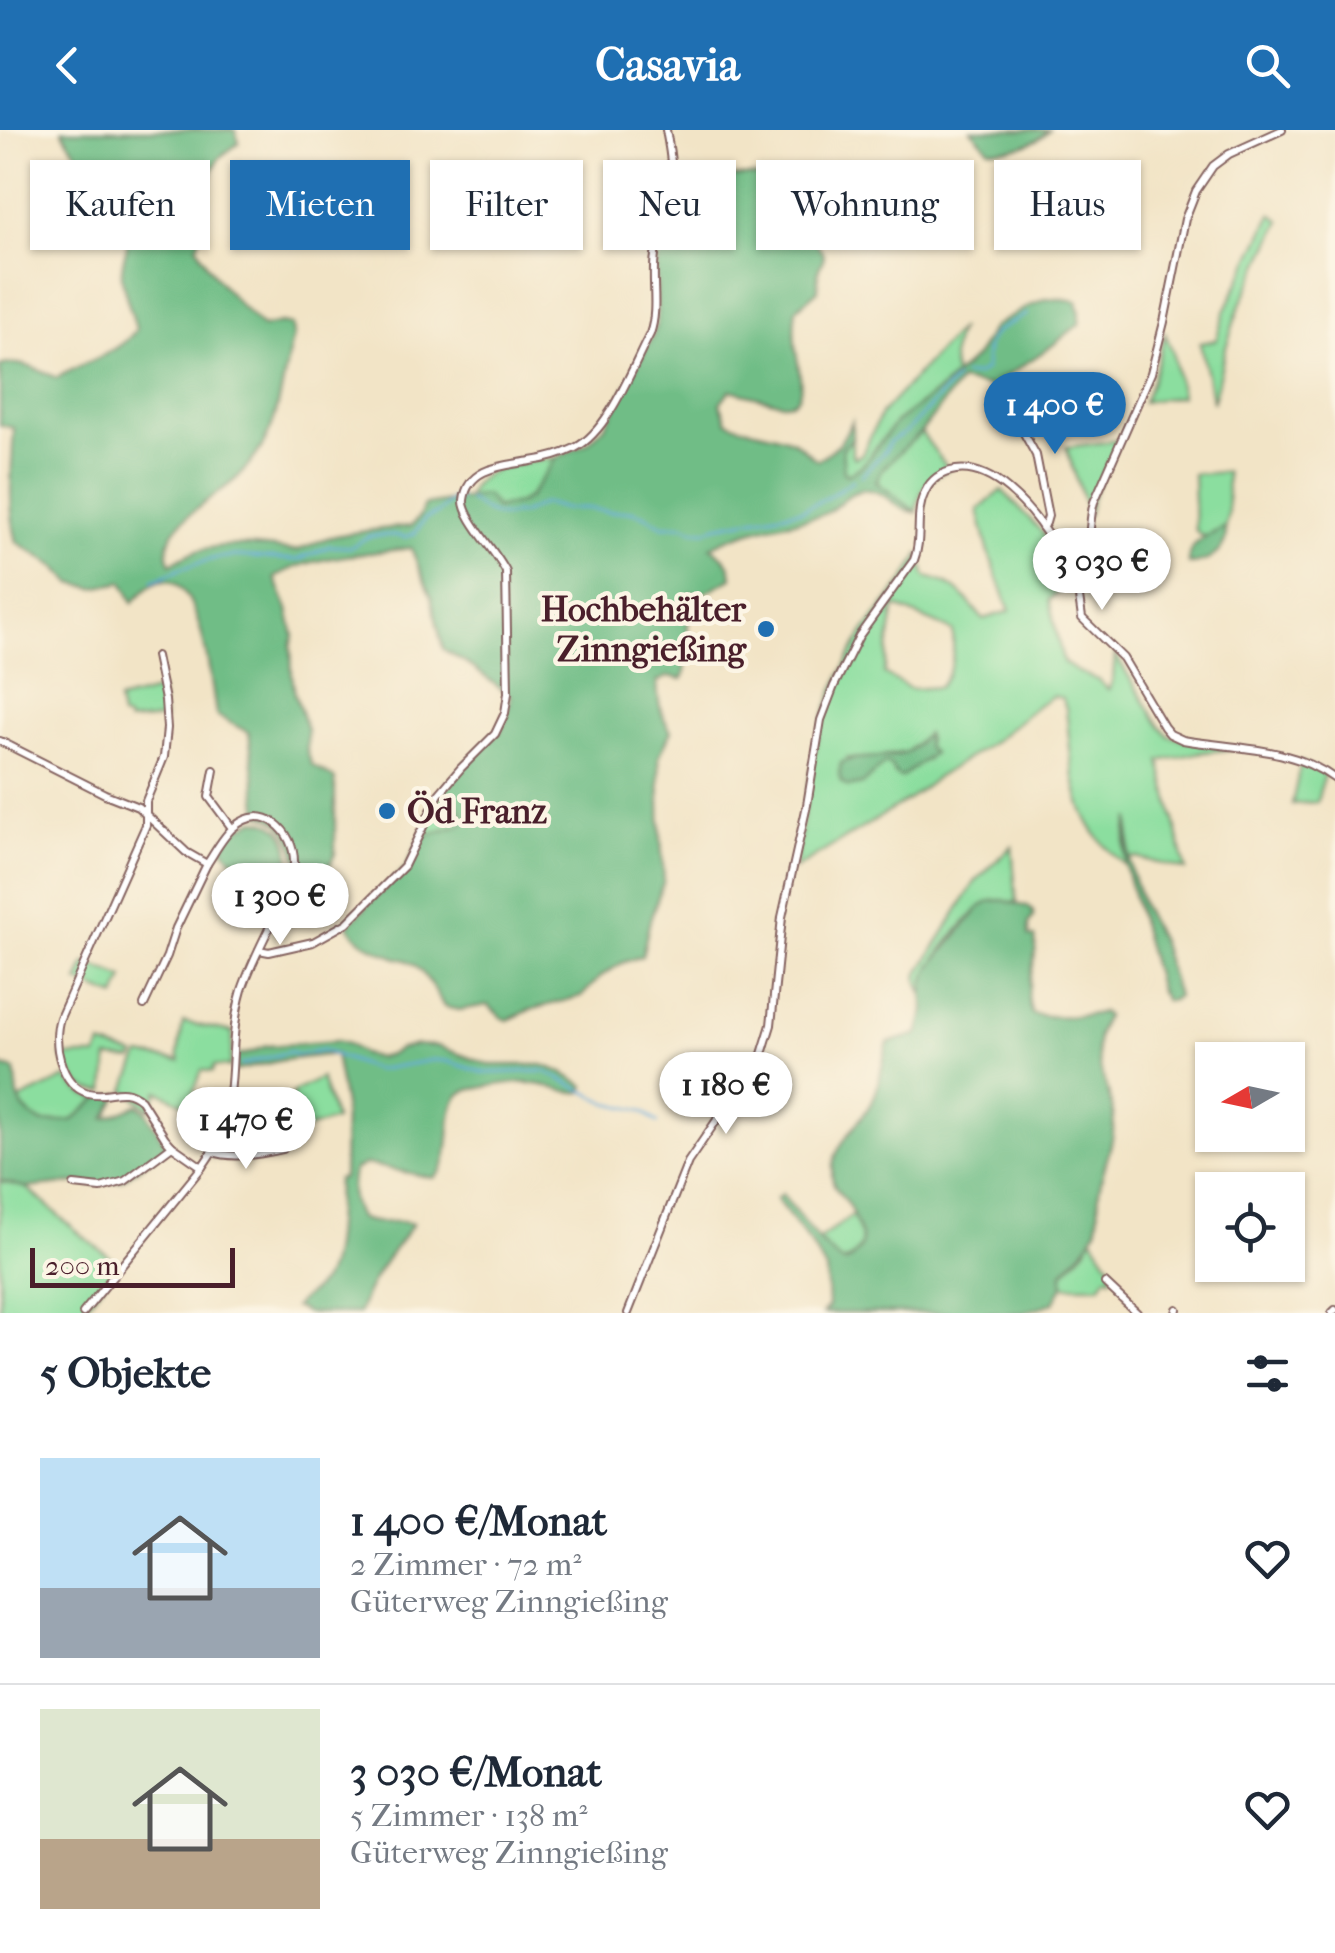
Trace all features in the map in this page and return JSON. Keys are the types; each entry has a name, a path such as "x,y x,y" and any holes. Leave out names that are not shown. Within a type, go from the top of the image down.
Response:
{"street":[{"path":"259,950 269,952 312,942 347,923 404,866 439,794 500,725 508,693 506,572 468,517 464,500 472,481 487,469 562,454 582,444 603,424 654,322 655,256 672,188 666,130"},
{"path":"1076,569 1088,552 1094,502 1151,374 1185,219 1196,190 1229,154 1282,130"},
{"path":"1000,390 1036,455 1048,516 1042,527"},
{"path":"628,1313 688,1162 754,1069 768,1038 779,938 821,720 860,636 914,560 919,547 919,516 928,486 940,475 972,470 1003,486 1042,527 1064,563 1076,569"},
{"path":"1076,569 1082,618 1122,658 1170,734 1183,740 1288,755 1316,766 1335,780"},
{"path":"156,656 165,700 164,756 146,801 146,825 60,1018 56,1044 66,1073 78,1088 92,1094 134,1094 172,1146 202,1167"},
{"path":"0,741 146,812 186,852 206,864"},
{"path":"214,770 209,797 232,828"},
{"path":"82,1313 202,1167 228,1116 241,994 291,882 294,866 284,830 275,822 255,817 243,820 232,828 206,864 144,1005"},
{"path":"74,1185 101,1188 125,1181 172,1146"},
{"path":"213,1152 252,1154 283,1148"},
{"path":"1105,1284 1136,1313"}],"green space":[{"path":"62,130 235,130 239,143 220,157 210,185 210,160 82,160"},
{"path":"971,130 1049,130 1029,144 989,149"},
{"path":"736,177 756,177 756,250 820,250 824,257 818,271 818,290 796,309 800,386 797,398 782,403 730,390 720,403 727,421 791,440 818,460 840,443 852,422 852,439 842,449 847,474 862,466 895,423 941,389 976,356 993,327 1046,299 1077,301 1080,313 1079,324 991,387 960,381 921,432 883,468 876,482 916,512 903,509 874,491 861,490 821,515 753,530 711,547 729,564 732,578 704,593 690,593 685,674 682,679 669,676 657,682 660,708 671,731 659,757 664,880 642,956 600,977 582,996 508,1020 488,1005 459,1010 444,1007 415,965 368,945 348,925 406,867 421,837 461,825 465,817 444,791 500,731 511,696 443,649 431,597 411,548 320,561 275,578 294,636 292,675 307,730 307,752 312,765 335,779 335,854 326,873 297,858 285,829 275,819 259,814 249,733 216,715 208,660 196,616 188,597 177,585 165,580 156,582 133,603 123,582 94,588 72,583 56,567 17,542 11,500 14,428 0,425 0,366 22,365 57,378 128,339 136,330 124,290 126,250 199,250 234,299 262,327 292,325 281,395 263,446 237,478 178,526 170,538 171,564 208,548 248,546 295,551 323,539 411,526 424,505 486,495 495,508 529,497 556,458 588,443 613,412 657,322 659,250 736,250"},
{"path":"1272,214 1281,221 1239,308 1213,403 1200,343 1216,340 1225,311"},
{"path":"960,328 952,352 955,376 848,475 842,449 852,439 852,455 855,458 862,454 881,414"},
{"path":"1165,334 1181,396 1143,402 1151,383"},
{"path":"921,432 948,469 926,486 916,512 876,482 883,468"},
{"path":"1119,440 1093,495 1088,514 1066,447"},
{"path":"556,458 536,489 519,503 495,508 492,502 467,499 472,487 491,472"},
{"path":"1226,472 1225,527 1207,536 1200,535 1195,529 1193,474"},
{"path":"1002,490 1042,532 1074,579 1049,600 1063,662 1109,690 1115,654 1169,736 1233,749 1160,761 1186,870 1135,857 1129,859 1130,823 1125,865 1094,831 1084,813 1073,774 1066,708 1062,698 1053,696 911,798 795,869 812,767 831,699 861,637 919,554 926,577 953,587 983,619 1010,611 978,510","holes":["895,606 953,631 950,668 939,687 911,689 884,674","926,735 927,759 895,774 885,763 862,784 847,758 868,759 906,752"]},
{"path":"1225,527 1224,542 1217,553 1189,564 1194,545"},
{"path":"160,690 164,719 128,722 121,717 118,701"},
{"path":"926,734 927,748 933,753 901,778 885,763 862,784 848,787 841,782 841,763 855,758 899,755"},
{"path":"1301,762 1324,774 1317,802 1292,804"},
{"path":"444,791 465,817 461,825 421,837"},
{"path":"1130,818 1132,873 1142,905 1161,943 1177,996 1173,1000 1166,1001 1159,990 1125,865"},
{"path":"254,820 268,822 285,836 290,857 283,893 245,874 222,847 231,833"},
{"path":"1012,846 1017,904 980,907 936,958 923,995 919,973 975,882"},
{"path":"1001,900 1028,906 1033,911 1029,936 1035,937 1036,947 1028,994 1032,1014 1102,1012 1106,1016 1097,1054 1114,1123 1093,1235 1063,1272 1063,1286 1054,1303 1022,1313 823,1313 828,1307 826,1270 776,1199 782,1194 841,1262 857,1253 861,1235 832,1176 837,1153 875,1095 888,1043 918,1034 925,1010 925,979 931,966 980,907"},
{"path":"86,963 124,978 116,997 78,982"},
{"path":"183,1022 233,1032 230,1067 214,1066 212,1072 202,1070 188,1106 158,1091 150,1109 125,1090 140,1055 180,1061"},
{"path":"337,1041 377,1058 417,1045 437,1046 490,1065 543,1065 585,1086 582,1092 576,1092 515,1083 465,1091 454,1105 445,1163 433,1178 366,1164 354,1170 351,1194 359,1218 413,1224 375,1277 359,1313 307,1313 294,1307 320,1284 327,1271 337,1179 343,1178 344,1106 335,1054 235,1071 236,1056 266,1046"},
{"path":"101,1045 135,1055 133,1060 108,1058 105,1091 89,1090 78,1082 62,1056 97,1056"},
{"path":"0,1066 15,1070 23,1108 43,1123 73,1120 100,1097 120,1094 105,1118 138,1105 146,1111 165,1149 122,1180 27,1188 0,1181"},
{"path":"66,1078 85,1095 100,1097 73,1120 44,1123 23,1108 19,1100"},
{"path":"321,1078 335,1120 280,1137 273,1103 293,1096 293,1092"},
{"path":"0,1181 27,1188 119,1264 80,1313 0,1313"},
{"path":"853,1215 862,1243 857,1254 841,1262 818,1240"},
{"path":"1092,1237 1112,1268 1111,1278 1107,1276 1100,1286 1063,1286 1063,1273"}],"waterway":[{"path":"964,375 977,375 986,369 990,339 1027,314"},
{"path":"861,476 889,442 906,432 956,379"},
{"path":"469,500 501,516 522,514 544,503 565,509 631,511 663,526 684,525 706,531 802,510 853,480"},
{"path":"153,581 216,558 298,560 330,546 351,547 369,536 405,537 414,534 425,519 452,499 460,498"},
{"path":"241,1065 289,1052 297,1055 322,1050 376,1070 433,1060 485,1073 544,1071 608,1103 643,1111 658,1123"}],"place":[{"name":"Hochbehälter Zinngießing","path":"766,629"},
{"name":"Öd Franz","path":"387,811"}]}
